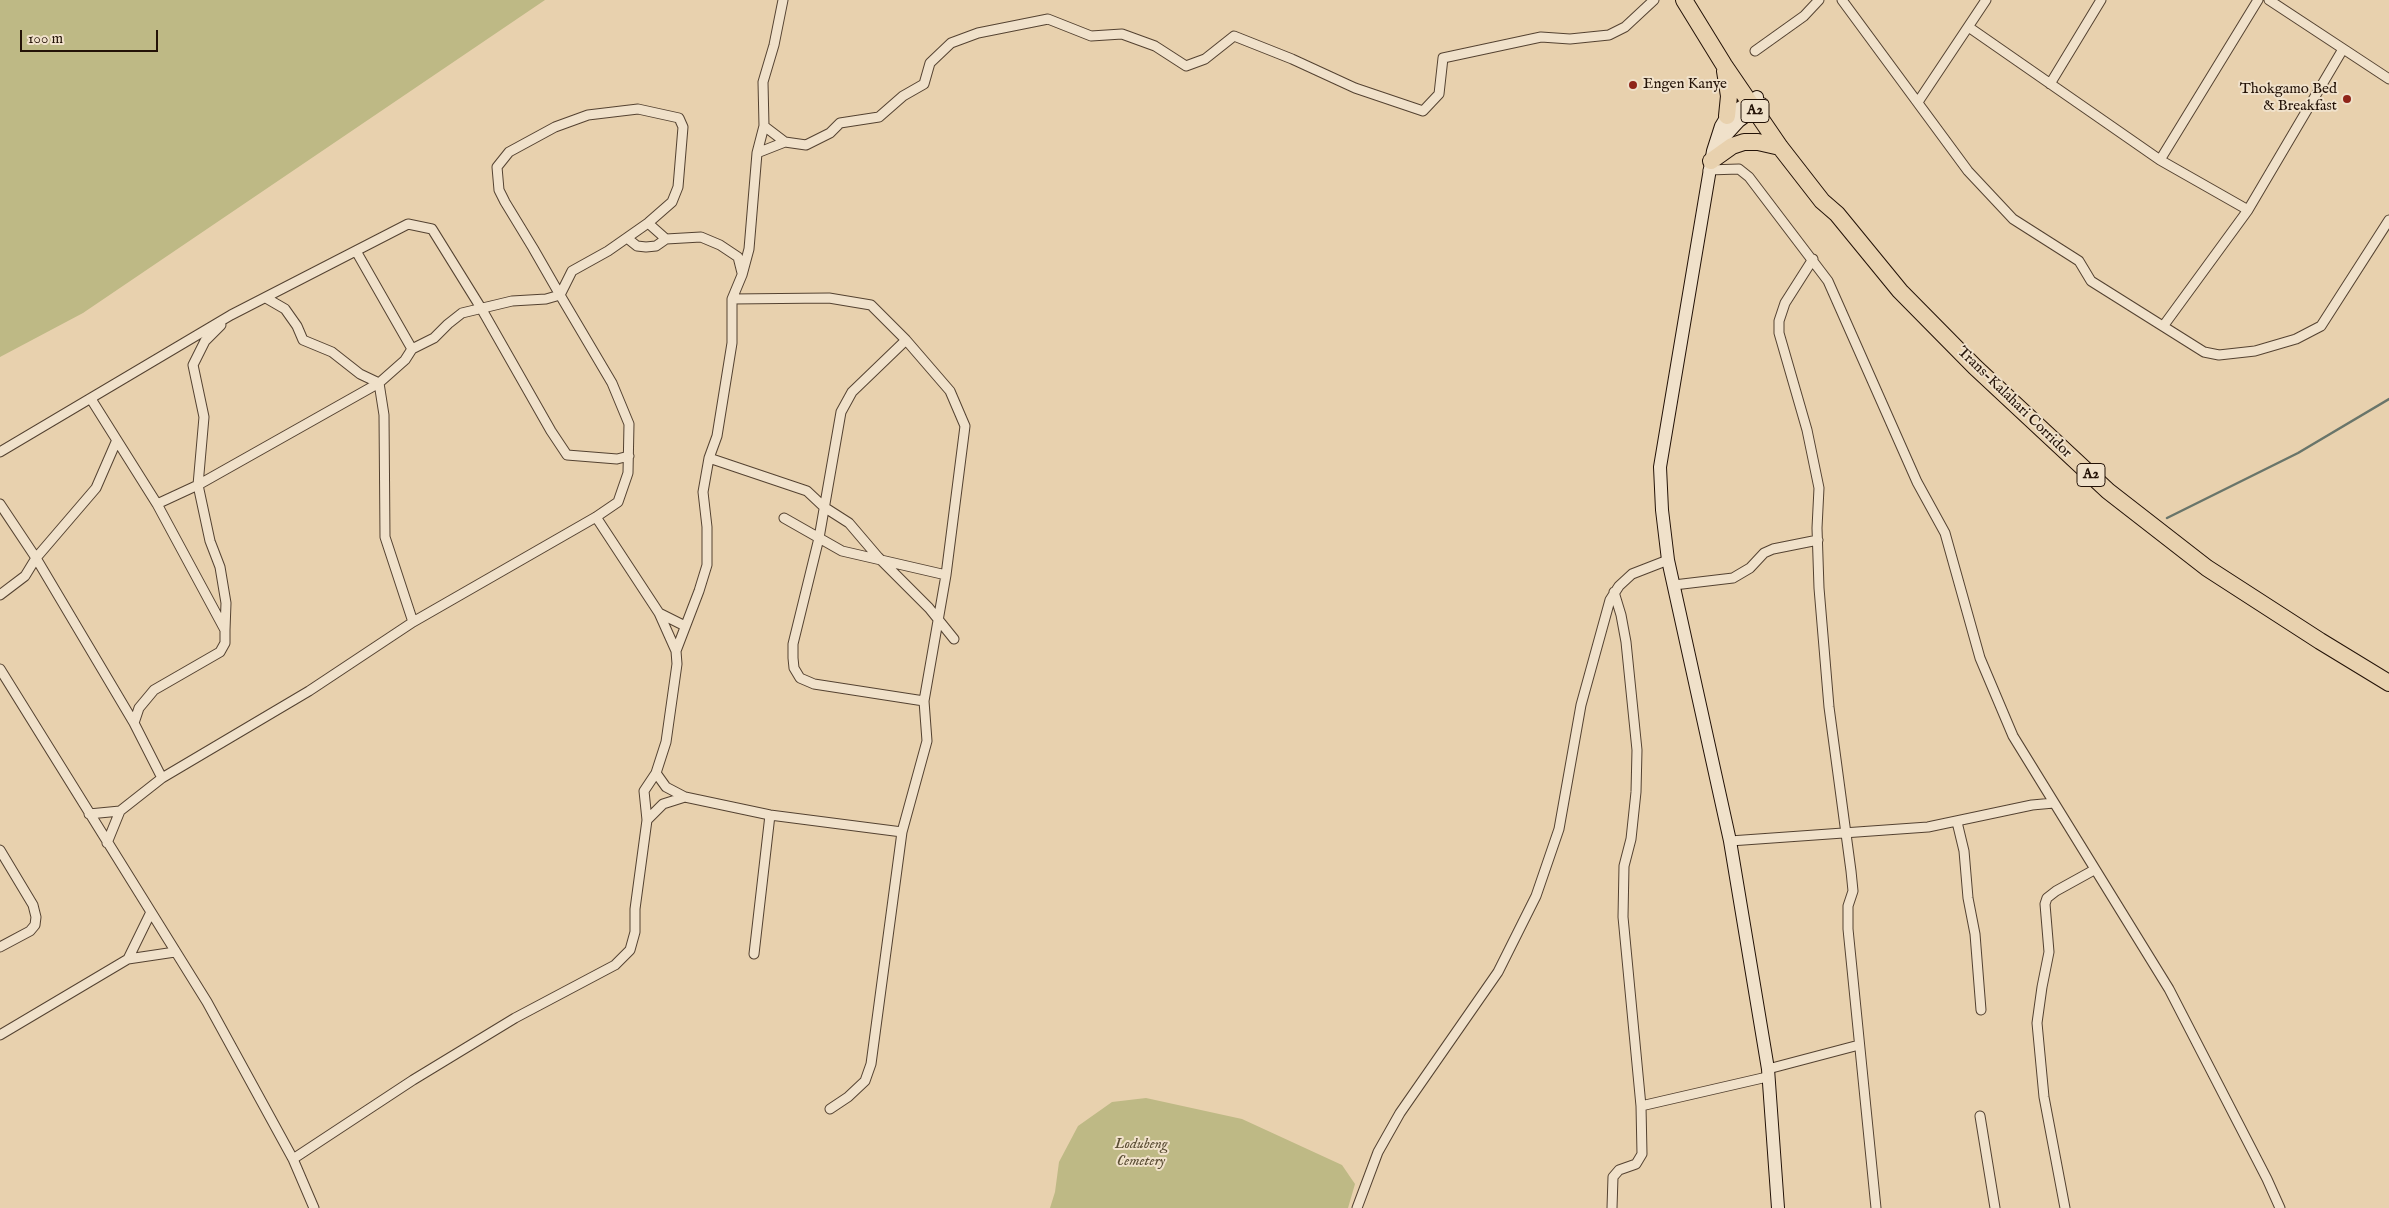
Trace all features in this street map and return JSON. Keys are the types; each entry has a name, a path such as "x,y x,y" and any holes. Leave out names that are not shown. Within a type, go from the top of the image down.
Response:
{"highway":[{"name":"Trans-Kalahari Corridor","path":"1684,0 1724,65 1800,155 1837,214 1900,291 1968,360 2108,491 2207,568 2389,683"},
{"name":"Trans-Kalahari Corridor","path":"1694,0 1756,103 1780,147 1822,200 1837,214"},
{"path":"1724,65 1729,96 1728,116"},
{"path":"1710,161 1732,146 1744,142 1758,142 1780,147"}],"street":[{"path":"676,651 699,591 706,565 707,527 703,492 709,458 717,436 732,343 732,299 742,275 749,249 757,153 764,126 763,82 774,45 783,0"},
{"path":"764,126 785,142 806,145 830,133 840,123 879,117 903,96 924,84 930,63 952,43 978,33 1048,19 1091,36 1122,34 1156,46 1186,66 1205,59 1234,36 1355,88 1423,111 1439,94 1443,58 1541,37 1570,39 1609,35 1625,27 1654,0"},
{"path":"1755,51 1804,16 1819,0"},
{"path":"1842,0 1968,171 2012,219 2079,261 2091,281 2142,314 2164,325 2204,352 2219,355 2241,353 2280,345 2313,332 2329,317 2341,294 2389,220"},
{"path":"1918,102 1970,28 1986,0"},
{"path":"2050,84 2101,0"},
{"path":"2160,160 2258,0"},
{"path":"2268,0 2389,80"},
{"path":"1970,28 2160,160 2248,210"},
{"path":"2164,325 2248,210 2344,49"},
{"path":"1756,103 1728,116 1721,126 1710,161 1691,288 1671,390 1660,467 1662,510 1668,560 1730,841 1768,1073 1778,1208"},
{"path":"1710,161 1723,136 1756,103"},
{"path":"89,814 120,810 162,778 309,691 413,622 596,517 618,502 628,473 630,456 629,424 612,383 560,294 499,190 497,167 509,152 554,126 601,112 638,108 679,118 683,127 678,187 672,202 627,238 572,271 560,294 546,299 512,300 462,313 434,338 412,349 405,360 379,383 198,485 157,504"},
{"path":"757,153 785,142"},
{"path":"1710,161 1739,169 1749,177 1828,281 1910,466 1945,533 1980,658 2013,736 2169,989 2267,1179 2280,1208"},
{"path":"648,223 666,239"},
{"path":"0,452 231,315 408,224 432,229 481,308 551,431 567,455 616,459 630,456"},
{"path":"627,238 637,246 646,247 656,246 666,239 701,237 720,245 738,257 742,275"},
{"path":"738,257 749,249"},
{"path":"356,251 412,349"},
{"path":"1813,259 1785,303 1779,321 1779,333 1807,430 1818,477 1818,540 1829,707 1853,891 1847,914 1876,1208"},
{"path":"266,298 285,309 297,326 303,340 332,352 360,374 379,383"},
{"path":"732,299 830,298 871,305 906,340 950,392 965,426 946,575 924,702 927,741 902,832 871,1064 865,1081 848,1097 830,1109"},
{"path":"134,724 139,708 154,690 220,652 225,643 226,603 220,567 210,541 198,485 204,417 193,365 205,341 231,315"},
{"path":"906,340 852,392 841,412 819,538 794,644 794,668 800,678 819,685 924,702"},
{"path":"379,383 384,416 385,537 413,622"},
{"path":"91,398 116,442 157,504 225,630"},
{"path":"0,595 25,576 36,558 96,488 116,442"},
{"path":"709,458 807,491 824,507 849,523 878,558 929,608 954,639"},
{"path":"0,504 36,558 134,724 162,778"},
{"path":"293,1159 413,1080 515,1018 615,965 630,950 635,932 635,909 647,820 644,791 656,773 666,742 677,664 676,651 659,613 596,517"},
{"path":"784,518 842,551 946,575"},
{"path":"1674,585 1733,578 1741,574 1764,553 1773,548 1818,540"},
{"path":"1357,1208 1378,1152 1421,1083 1498,972 1536,896 1559,829 1581,705 1606,609 1614,592 1632,574 1668,560"},
{"path":"1612,1208 1613,1177 1619,1170 1636,1164 1642,1154 1641,1106 1623,917 1624,866 1631,839 1636,792 1637,750 1626,642 1622,615 1614,592"},
{"path":"659,613 685,626"},
{"path":"0,669 150,914 207,1002 293,1159 314,1208"},
{"path":"656,773 666,787 685,797 770,815 902,832"},
{"path":"647,820 663,804 685,797"},
{"path":"1730,841 1845,835 1928,827 2032,805 2054,803"},
{"path":"107,843 120,810"},
{"path":"754,954 770,815"},
{"path":"1957,822 1964,851 1968,898 1975,934 1981,1010"},
{"path":"0,850 33,905 36,917 35,925 30,931 0,946"},
{"path":"2065,1208 2044,1097 2037,1023 2049,952 2045,904 2047,898 2056,891 2094,870"},
{"path":"128,959 150,914"},
{"path":"0,1035 128,959 176,952"},
{"path":"1641,1106 1768,1073 1859,1045"},
{"path":"1980,1116 1994,1208"}],"green space":[{"path":"0,0 545,0 83,313 0,357"},
{"name":"Lodubeng Cemetery","path":"1146,1098 1242,1119 1342,1165 1355,1184 1348,1208 1050,1208 1055,1192 1059,1162 1078,1126 1112,1102"}],"waterway":[{"path":"2167,518 2298,453 2389,399"}],"place":[{"name":"Engen Kanye","path":"1633,85"},
{"name":"Thokgamo Bed & Breakfast","path":"2347,99"}]}
